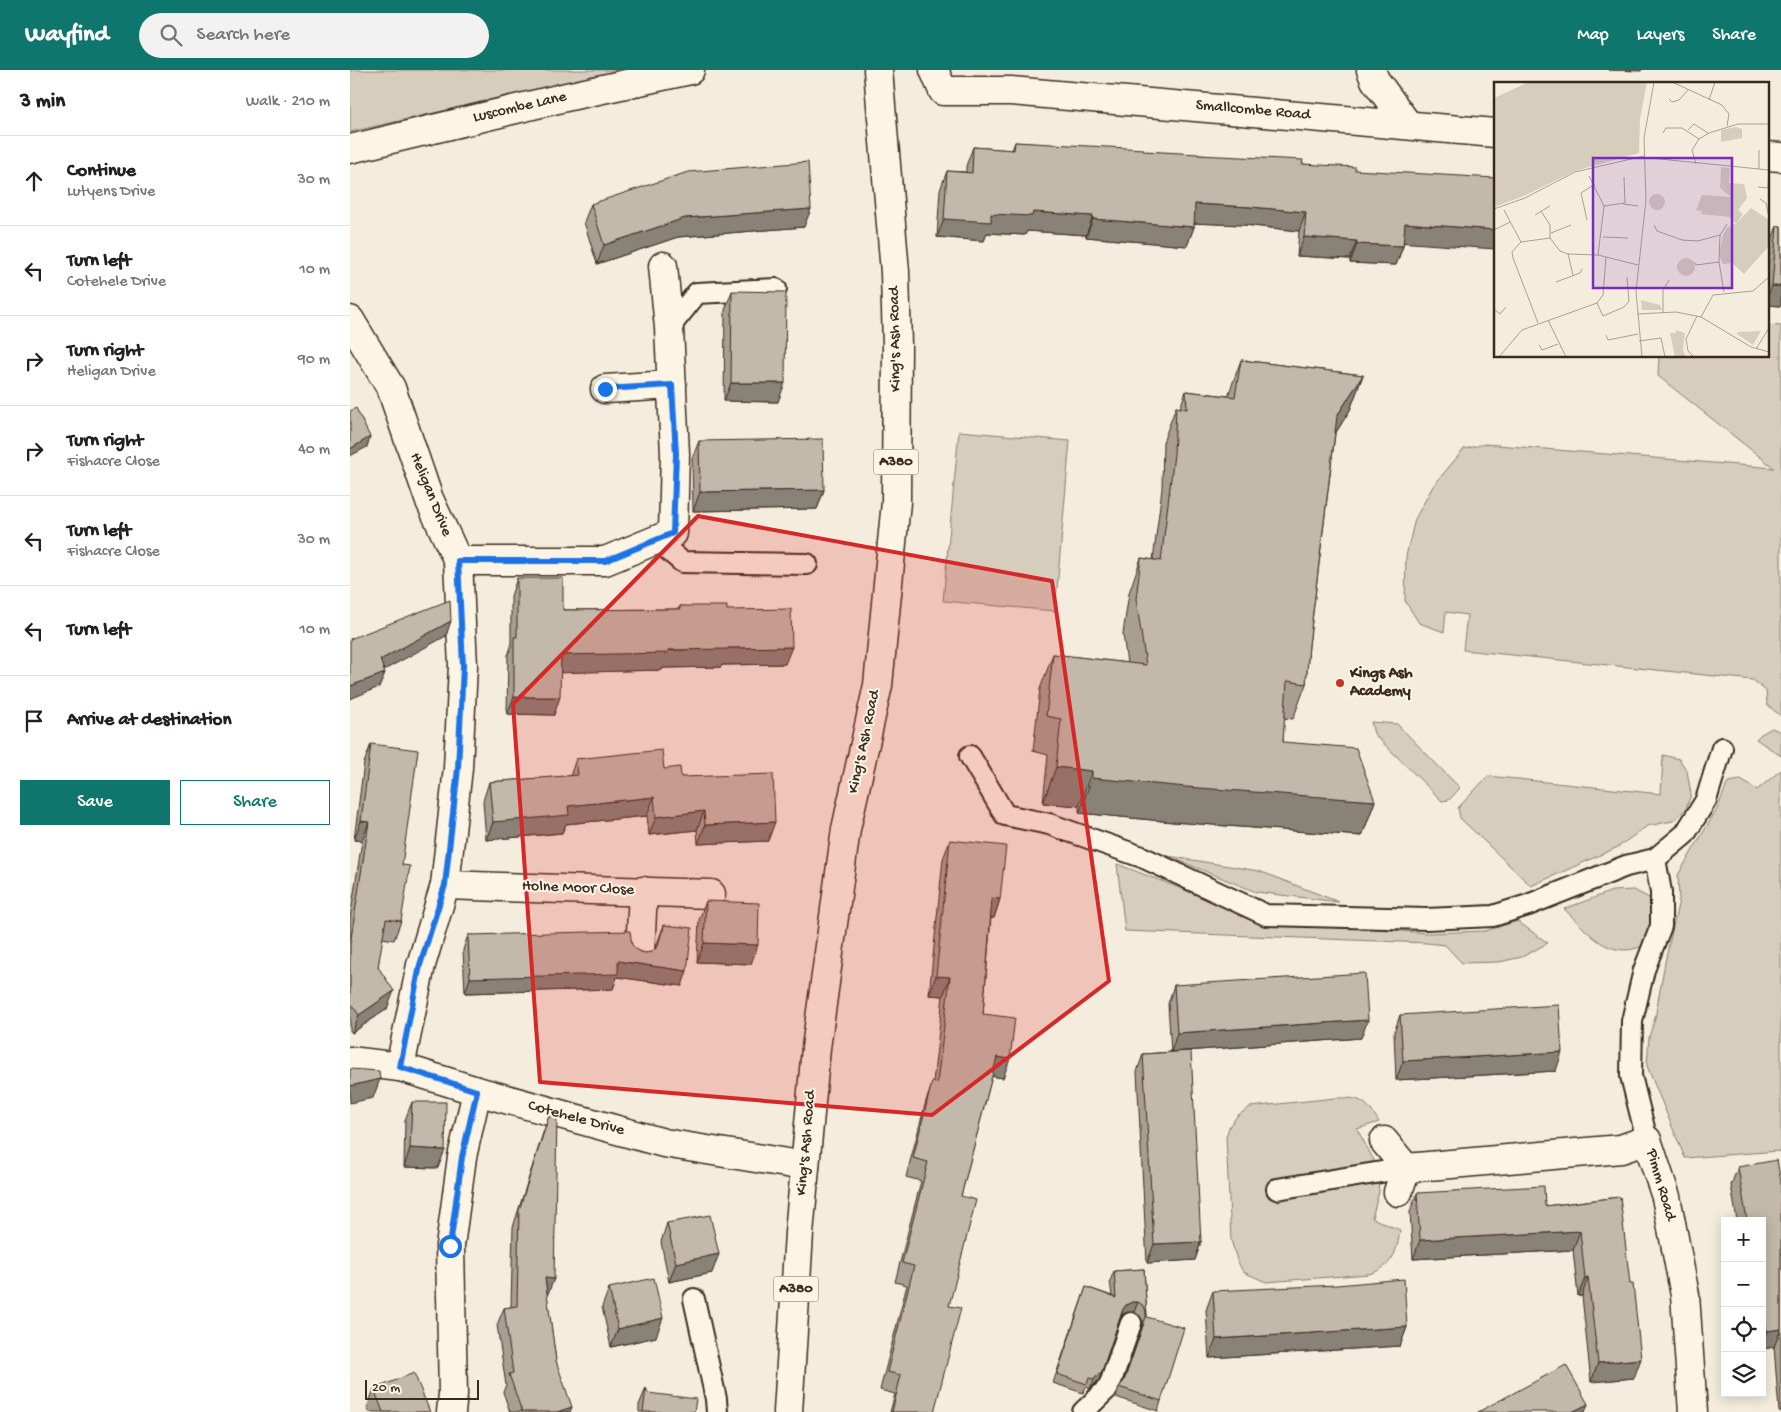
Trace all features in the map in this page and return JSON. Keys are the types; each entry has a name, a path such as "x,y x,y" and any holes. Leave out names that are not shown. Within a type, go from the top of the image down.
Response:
{"main road":[{"name":"Luscombe Lane","path":"350,149 690,70"},
{"name":"King's Ash Road","path":"788,1412 799,1233 816,1048 846,829 878,685 896,502 897,346 895,272 878,70"},
{"name":"Smallcombe Road","path":"934,70 943,91 1012,80 1408,125 1494,133"},
{"path":"1371,70 1375,80 1408,125"},
{"path":"1768,156 1781,157"},
{"path":"458,561 605,561 673,533 676,454 669,328 663,266"},
{"name":"Heligan Drive","path":"354,335 391,388 429,499 458,561 463,666 458,768 445,885 420,965 400,1067"},
{"path":"605,389 672,385"},
{"name":"Holne Moor Close","path":"445,885 711,894"},
{"path":"640,953 643,892"},
{"name":"Cotehele Drive","path":"350,1061 400,1067 477,1091 664,1143 805,1166"},
{"path":"451,1412 453,1394 450,1246 462,1157 477,1091"},
{"name":"Pimm Road","path":"1402,1180 1621,1149 1647,1140 1666,1197 1685,1295 1693,1412"},
{"path":"1384,1141 1402,1180"}],"lane":[{"path":"669,328 697,293 776,289"},
{"path":"657,540 682,562 807,564"},
{"path":"970,756 1004,815 1049,824 1142,857 1266,915 1427,919 1494,916 1528,905 1626,866 1655,859 1685,834 1706,800 1722,748"},
{"path":"1647,1140 1631,1076 1632,1021 1644,970 1661,926 1661,892 1655,859"},
{"path":"1277,1188 1402,1180"},
{"path":"694,1299 716,1398 717,1412"},
{"path":"1083,1412 1109,1387 1131,1323"}],"highlighted area":[{"path":"698,516 1052,581 1109,981 932,1115 540,1082 513,704"}],"shaded area":[{"path":"350,70 624,70 350,132"},
{"path":"1768,325 1781,326 1781,716 1767,705 1766,691 1753,680 1463,650 1467,615 1446,612 1444,632 1419,623 1405,601 1406,556 1415,519 1433,486 1464,449 1485,444 1774,468 1658,376 1659,358 1768,358"},
{"path":"959,431 1070,441 1055,611 943,601"},
{"path":"1371,722 1397,724 1460,788 1449,800 1442,801 1374,734"},
{"path":"1772,728 1781,732 1781,756 1756,739"},
{"path":"1663,755 1679,759 1687,771 1691,794 1686,809 1673,821 1647,826 1618,847 1531,886 1460,818 1458,808 1488,776 1661,794"},
{"path":"1781,770 1781,1153 1779,1151 1685,1158 1647,1066 1649,1037 1655,1018 1679,900 1678,875 1717,809 1728,782 1741,780 1757,790"},
{"path":"1168,856 1259,871 1339,902 1256,892"},
{"path":"1117,864 1263,920 1427,933 1485,931 1517,921 1548,943 1522,957 1499,962 1462,963 1445,945 1427,943 1125,931"},
{"path":"1634,890 1653,900 1659,915 1645,945 1632,949 1620,950 1600,942 1564,909 1612,891"},
{"path":"1351,1098 1361,1101 1366,1104 1379,1122 1357,1129 1376,1164 1379,1192 1372,1218 1400,1230 1392,1258 1384,1267 1369,1274 1266,1282 1243,1272 1231,1240 1226,1137 1229,1127 1237,1116 1250,1107"}],"building":[{"path":"1015,142 1144,149 1144,151 1198,155 1303,160 1302,164 1355,167 1355,170 1494,178 1494,230 1405,223 1403,246 1357,244 1357,241 1304,237 1306,212 1195,204 1194,227 1093,219 1093,216 1033,212 1032,216 991,214 991,222 944,219 947,171 972,173 973,147 1014,150"},
{"path":"808,162 811,209 685,218 604,245 591,204 688,172"},
{"path":"1777,226 1781,226 1781,286 1772,286"},
{"path":"732,291 786,292 785,383 731,383"},
{"path":"1241,360 1363,375 1337,416 1309,645 1306,684 1287,681 1283,742 1356,748 1375,801 1092,778 1092,771 1056,767 1061,719 1046,716 1053,654 1146,665 1136,599 1141,558 1161,561 1174,454 1176,407 1187,409 1186,391 1235,397"},
{"path":"356,408 370,437 350,449 350,411"},
{"path":"823,439 824,490 700,492 699,441"},
{"path":"517,578 563,578 563,610 680,609 680,606 727,606 727,610 791,609 792,647 668,650 668,653 561,655 560,697 514,697 514,637 517,637"},
{"path":"450,600 451,621 380,660 385,673 350,686 350,639"},
{"path":"371,744 418,750 402,865 410,866 401,921 386,919 378,967 394,991 359,1015 350,1002 350,945 369,822 361,821"},
{"path":"662,750 664,769 680,767 681,777 773,774 775,822 705,825 704,811 656,817 654,797 568,806 569,815 493,822 489,782 578,775 576,759"},
{"path":"950,840 1006,846 1000,899 992,898 983,1014 1015,1018 1010,1059 997,1057 961,1196 976,1200 949,1306 961,1308 934,1412 892,1412 901,1375 887,1372 914,1266 902,1263 928,1162 913,1158 932,1082 937,1083 950,977 936,976"},
{"path":"706,901 759,903 758,945 704,943"},
{"path":"664,925 692,928 687,971 618,961 618,974 470,978 468,935 630,931 632,945 638,951 645,953 652,952 658,946"},
{"path":"1365,973 1368,1020 1177,1033 1174,985"},
{"path":"1559,1005 1562,1052 1403,1061 1400,1015"},
{"path":"1191,1051 1201,1242 1154,1244 1143,1054"},
{"path":"350,1069 379,1071 380,1079 350,1086"},
{"path":"412,1102 446,1102 445,1150 410,1148"},
{"path":"549,1116 557,1117 554,1279 545,1278 556,1361 572,1407 557,1412 522,1412 509,1374 513,1373 504,1308 517,1306 519,1210"},
{"path":"1777,1160 1781,1182 1781,1329 1767,1331 1766,1326 1766,1217 1746,1217 1738,1167"},
{"path":"1544,1186 1545,1206 1620,1197 1630,1284 1633,1284 1641,1359 1598,1363 1588,1277 1585,1278 1580,1231 1420,1240 1417,1193"},
{"path":"710,1215 719,1254 676,1263 667,1223"},
{"path":"1144,1269 1147,1317 1184,1328 1161,1401 1119,1387 1124,1381 1146,1317 1144,1306 1138,1302 1132,1302 1123,1309 1102,1371 1094,1379 1089,1378 1087,1384 1057,1374 1086,1287 1116,1298 1114,1271"},
{"path":"654,1278 663,1318 618,1329 609,1288"},
{"path":"1404,1279 1407,1327 1216,1339 1213,1291 1337,1285"},
{"path":"1566,1365 1588,1404 1572,1412 1478,1412"},
{"path":"414,1373 430,1412 383,1412 374,1389"},
{"path":"646,1388 648,1393 696,1399 694,1412 643,1412"}],"place":[{"name":"Kings Ash Academy","path":"1340,683"}],"route":[{"path":"450,1246 462,1157 477,1091 400,1067 420,965 445,885 458,768 463,666 458,561 605,561 673,533 676,454 672,385 605,389"}]}
